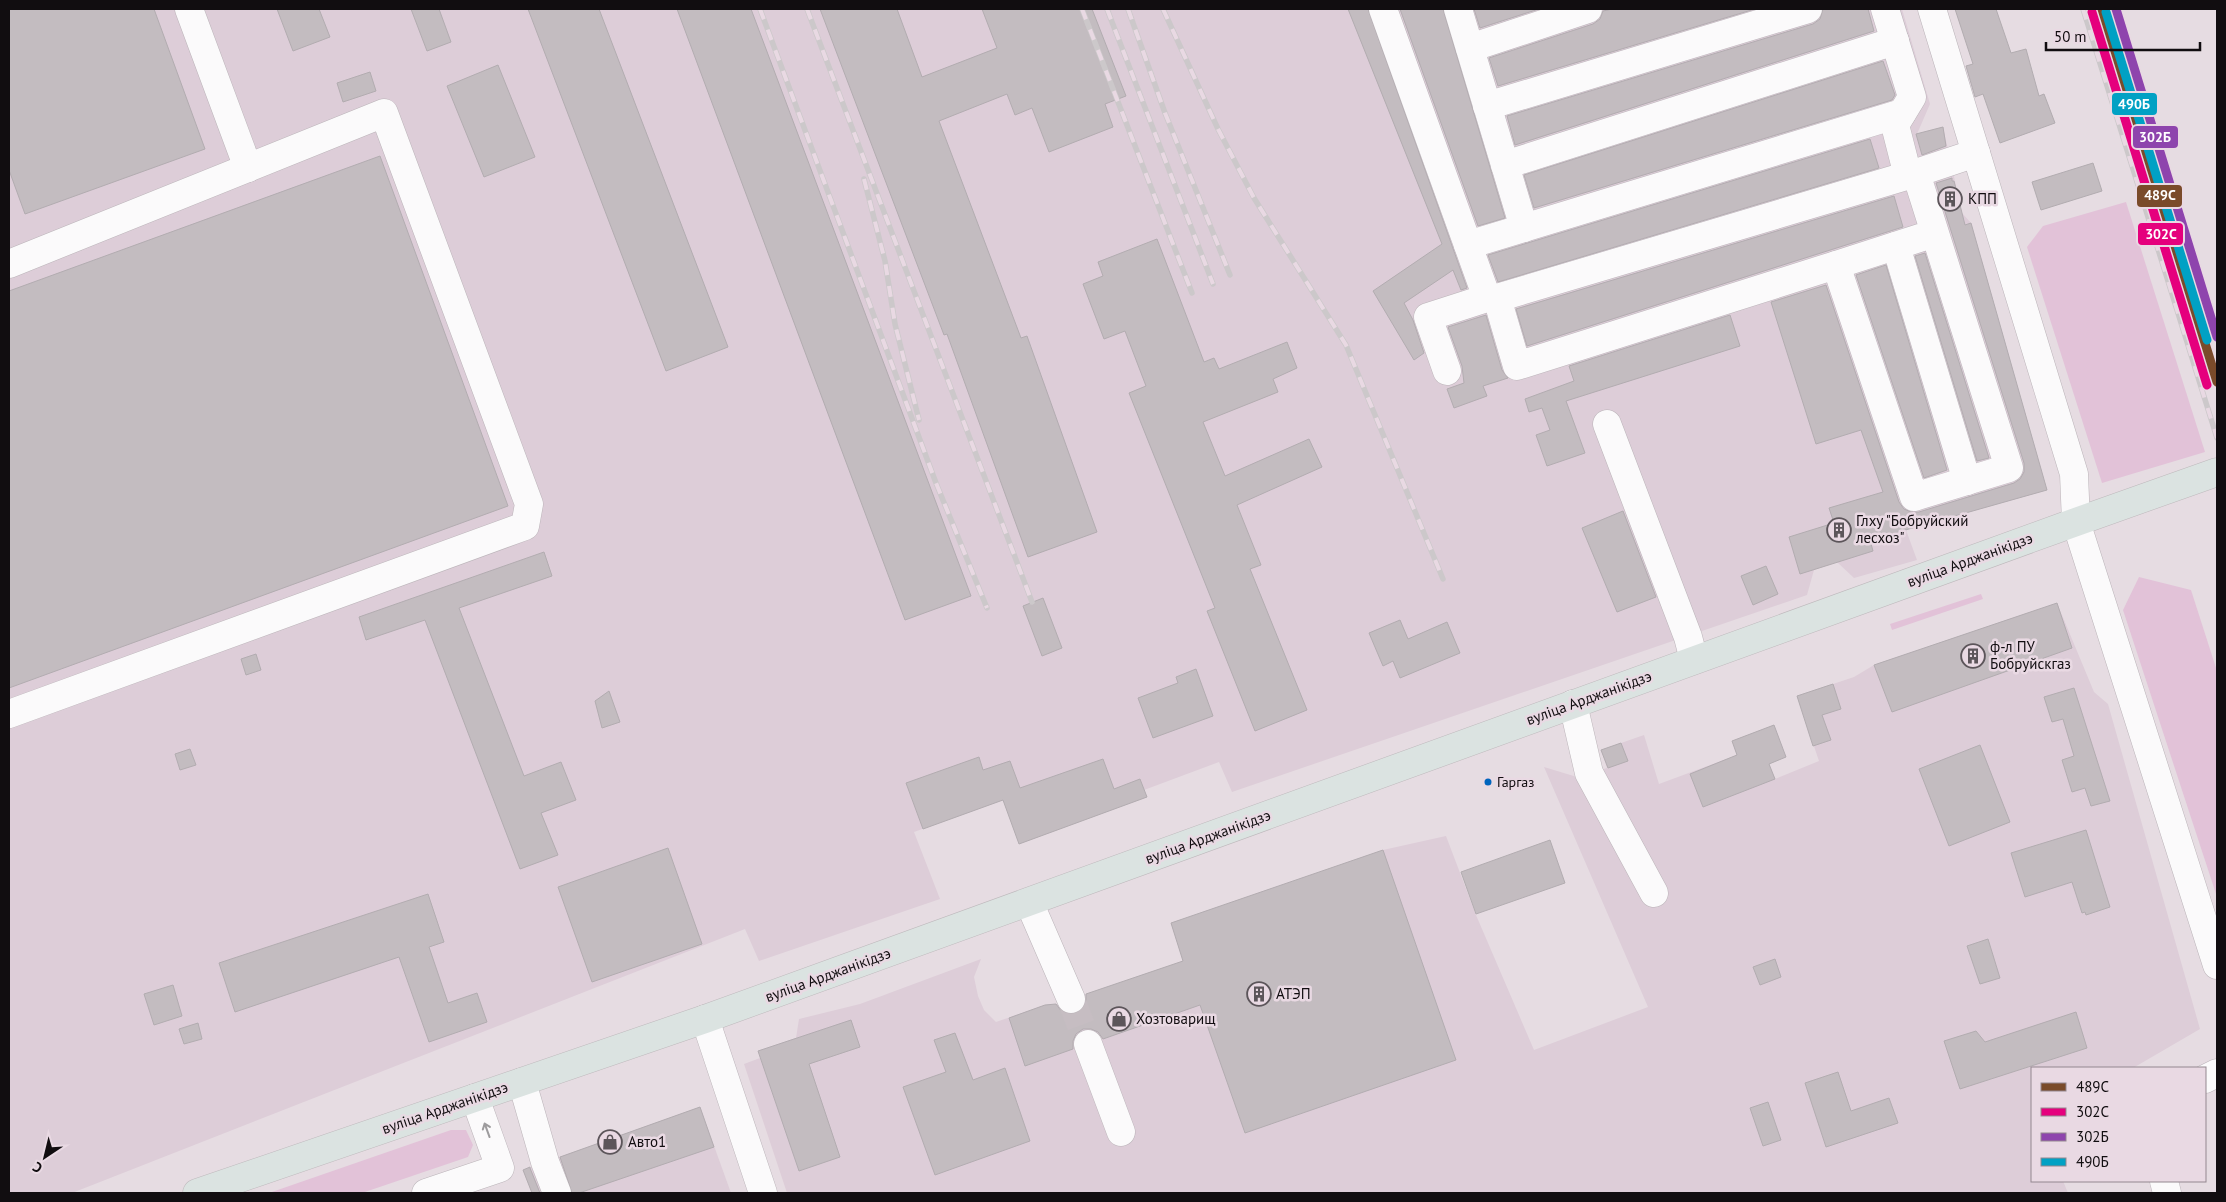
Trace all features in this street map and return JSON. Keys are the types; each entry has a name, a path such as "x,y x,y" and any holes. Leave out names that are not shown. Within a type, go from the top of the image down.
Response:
{"main road":[{"name":"вуліца Арджанікідзэ","path":"197,1193 705,1019 2217,472"}],"lane":[{"path":"188,9 248,168"},
{"path":"1383,9 1468,245 1492,298 1517,366 1935,233"},
{"path":"1458,9 1524,228"},
{"path":"1470,48 1588,9"},
{"path":"1487,106 1808,9"},
{"path":"1836,265 1914,498 2009,468 1935,233 1895,125 1912,97 1885,9"},
{"path":"1932,9 2074,474 2076,522 2217,965"},
{"path":"1505,165 1895,40"},
{"path":"9,264 384,113 529,504 525,526 9,714"},
{"path":"1468,245 1902,113"},
{"path":"1447,371 1428,317 1912,174 1976,153"},
{"path":"1896,246 1967,481"},
{"path":"1606,424 1688,637 1694,660"},
{"path":"1573,704 1589,773 1654,893"},
{"path":"1029,902 1071,999"},
{"path":"705,1019 763,1193"},
{"path":"1088,1044 1121,1132"},
{"path":"522,1082 545,1162 557,1193"},
{"path":"475,1098 500,1168 486,1193"},
{"path":"426,1193 500,1168"}],"shaded area":[{"path":"9,9 1902,9 1930,104 1917,134 1943,127 1962,213 1971,223 2047,490 1906,530 1917,560 1854,578 1837,562 1814,570 1807,595 1232,792 1219,762 1144,790 1147,797 1019,844 1003,800 914,832 940,899 759,961 745,929 72,1193 9,1193"},
{"path":"2126,202 2205,452 2102,483 2027,247 2043,226"},
{"path":"2139,577 2191,590 2217,671 2217,897 2123,610"},
{"path":"1981,594 1983,599 1892,630 1890,624"},
{"path":"2057,603 2094,692 2108,704 2200,1029 2135,1067 2031,1067 2031,1182 2063,1182 2068,1193 787,1193 744,1064 760,1058 758,1051 796,1038 799,1019 860,1004 981,959 974,977 978,996 984,1010 996,1022 1045,1005 1056,1005 1183,961 1171,923 1383,850 1446,836 1476,915 1534,1050 1648,1007 1544,767 1577,777 1607,768 1601,750 1644,735 1659,784 1737,755 1732,741 1774,725 1786,757 1769,764 1775,779 1819,761 1797,696 1854,677 1874,665"},
{"path":"700,1107 731,1193 532,1193 523,1170"},
{"path":"451,1130 466,1130 473,1145 468,1157 362,1193 269,1193"}],"building":[{"path":"9,9 154,9 205,149 25,214 9,170"},
{"path":"277,9 319,9 330,37 293,51"},
{"path":"411,9 439,9 451,42 427,51"},
{"path":"528,9 599,9 728,347 666,371"},
{"path":"677,9 751,9 971,596 905,620"},
{"path":"820,9 897,9 922,77 997,48 982,9 1092,9 1126,96 1105,104 1113,127 1049,152 1032,108 1015,115 1007,94 939,121 1021,338 1027,336 1097,532 1028,557 947,334 944,335"},
{"path":"1348,9 1368,9 1467,288 1461,290 1453,270 1404,303 1413,320 1424,353 1414,360 1373,291 1442,244"},
{"path":"1400,9 1443,9 1505,218 1478,226"},
{"path":"1474,9 1539,9 1480,28"},
{"path":"1612,9 1755,9 1498,86 1489,58 1593,24 1600,19 1603,11"},
{"path":"1823,9 1868,9 1874,31 1515,145 1507,116 1813,24 1820,19"},
{"path":"1955,9 1996,9 2011,53 2026,49 2039,96 2044,94 2055,123 2000,143 1983,94 1975,97 1966,66 1973,64"},
{"path":"1883,61 1895,95 1892,100 1534,208 1524,175"},
{"path":"498,65 535,157 484,177 447,86"},
{"path":"370,72 376,91 343,102 337,83"},
{"path":"1943,127 1946,146 1922,155 1916,134"},
{"path":"1870,139 1879,168 1498,282 1488,255"},
{"path":"380,156 508,506 9,688 9,291"},
{"path":"2093,163 2102,191 2041,210 2032,182"},
{"path":"1952,178 1965,225 1971,223 2047,490 1870,540 1873,551 1800,574 1789,537 1834,523 1829,508 1883,492 1861,430 1816,444 1771,302 1826,285 1899,502 1904,509 1911,512 1919,512 2014,483 2020,479 2024,472 2024,463 1936,183"},
{"path":"1894,196 1903,227 1527,346 1516,309"},
{"path":"1157,239 1204,362 1214,358 1219,369 1287,342 1297,368 1273,379 1278,392 1203,422 1225,476 1309,439 1322,467 1237,505 1261,565 1250,569 1307,710 1255,731 1207,611 1215,608 1129,393 1146,386 1125,331 1104,339 1083,284 1103,276 1098,262"},
{"path":"1925,253 1989,458 1977,461 1915,256"},
{"path":"1886,265 1947,470 1924,478 1856,275"},
{"path":"1486,315 1502,370 1508,378 1483,386 1487,396 1454,408 1447,389 1464,383 1462,366 1448,327"},
{"path":"1730,315 1740,346 1566,401 1585,453 1547,466 1536,435 1550,430 1542,408 1529,412 1525,399 1574,381 1569,366"},
{"path":"1623,511 1656,597 1617,612 1582,528"},
{"path":"544,552 552,576 459,608 524,776 561,762 576,800 541,813 558,855 520,869 425,620 366,640 359,617"},
{"path":"1766,566 1778,594 1753,605 1741,576"},
{"path":"1043,598 1062,648 1042,656 1023,606"},
{"name":"ф-л ПУ Бобруйскгаз","path":"2057,603 2072,648 1892,712 1874,665"},
{"path":"1400,620 1408,639 1447,622 1460,653 1400,678 1393,661 1383,666 1369,633"},
{"path":"256,654 261,670 246,675 241,659"},
{"path":"1196,669 1213,716 1153,738 1138,698 1178,683 1176,677"},
{"path":"1833,684 1841,709 1822,715 1831,740 1813,746 1797,696"},
{"path":"2074,688 2110,801 2091,806 2085,788 2072,792 2062,760 2074,756 2063,719 2052,722 2044,697"},
{"path":"609,691 620,722 602,728 595,701"},
{"path":"1774,725 1786,757 1769,764 1775,779 1703,807 1690,774 1737,755 1732,741"},
{"path":"1621,743 1628,761 1608,768 1601,750"},
{"path":"1980,745 2010,822 1949,846 1919,769"},
{"path":"190,749 196,765 180,770 175,754"},
{"path":"979,757 983,770 1010,761 1020,788 1103,759 1114,789 1140,779 1147,797 1019,844 1003,800 923,829 906,783"},
{"path":"2086,830 2110,907 2086,915 2085,912 2082,913 2072,882 2025,897 2011,853"},
{"path":"1550,840 1565,883 1476,914 1461,872"},
{"path":"668,848 702,944 592,982 558,887"},
{"name":"АТЭП","path":"1383,850 1456,1060 1245,1133 1200,1005 1103,1039 1098,1032 1091,1029 1083,1029 1076,1034 1073,1041 1073,1049 1025,1066 1009,1018 1045,1005 1056,1004 1062,1012 1070,1015 1078,1013 1084,1008 1086,994 1183,961 1171,923"},
{"path":"428,894 444,942 429,947 448,1003 477,993 487,1022 429,1042 399,957 235,1012 219,963"},
{"path":"1988,939 2000,978 1980,984 1967,946"},
{"path":"1775,959 1781,977 1760,985 1753,967"},
{"path":"173,985 182,1016 154,1025 144,994"},
{"path":"2076,1012 2087,1048 1960,1089 1944,1041 1976,1031 1985,1042"},
{"path":"851,1020 860,1047 809,1064 840,1157 799,1171 758,1051"},
{"path":"198,1023 202,1039 184,1044 179,1029"},
{"path":"955,1033 973,1080 1005,1068 1030,1141 935,1175 903,1087 946,1072 934,1040"},
{"path":"1838,1072 1851,1111 1889,1098 1898,1123 1826,1147 1805,1083"},
{"path":"1768,1102 1781,1140 1763,1146 1750,1108"},
{"path":"700,1107 714,1147 579,1193 572,1193 560,1157"},
{"path":"530,1167 540,1193 532,1193 523,1170"}],"tunnel":[{"path":"1071,999 1088,1044"}],"railway":[{"path":"760,9 936,483 987,608"},
{"path":"807,9 1032,602"},
{"path":"1082,9 1192,293"},
{"path":"1107,9 1213,284"},
{"path":"1128,9 1165,113 1230,275"},
{"path":"1163,9 1218,129 1254,198 1346,345 1443,579"},
{"path":"2083,9 2217,438"},
{"path":"864,179 885,261 895,324 919,420"}],"transit line":[{"name":"489С","path":"2102,9 2217,382"},
{"name":"302Б","path":"2116,9 2217,337"},
{"name":"302С","path":"2092,12 2207,385"},
{"name":"490Б","path":"2106,12 2207,340"}],"place":[{"name":"КПП","path":"1950,199"},
{"name":"Глху \"Бобруйский лесхоз\"","path":"1839,530"},
{"name":"ф-л ПУ Бобруйскгаз","path":"1973,656"},
{"name":"Гаргаз","path":"1488,782"},
{"name":"АТЭП","path":"1259,994"},
{"name":"Хозтоварищ","path":"1119,1019"},
{"name":"Авто1","path":"610,1142"}]}
